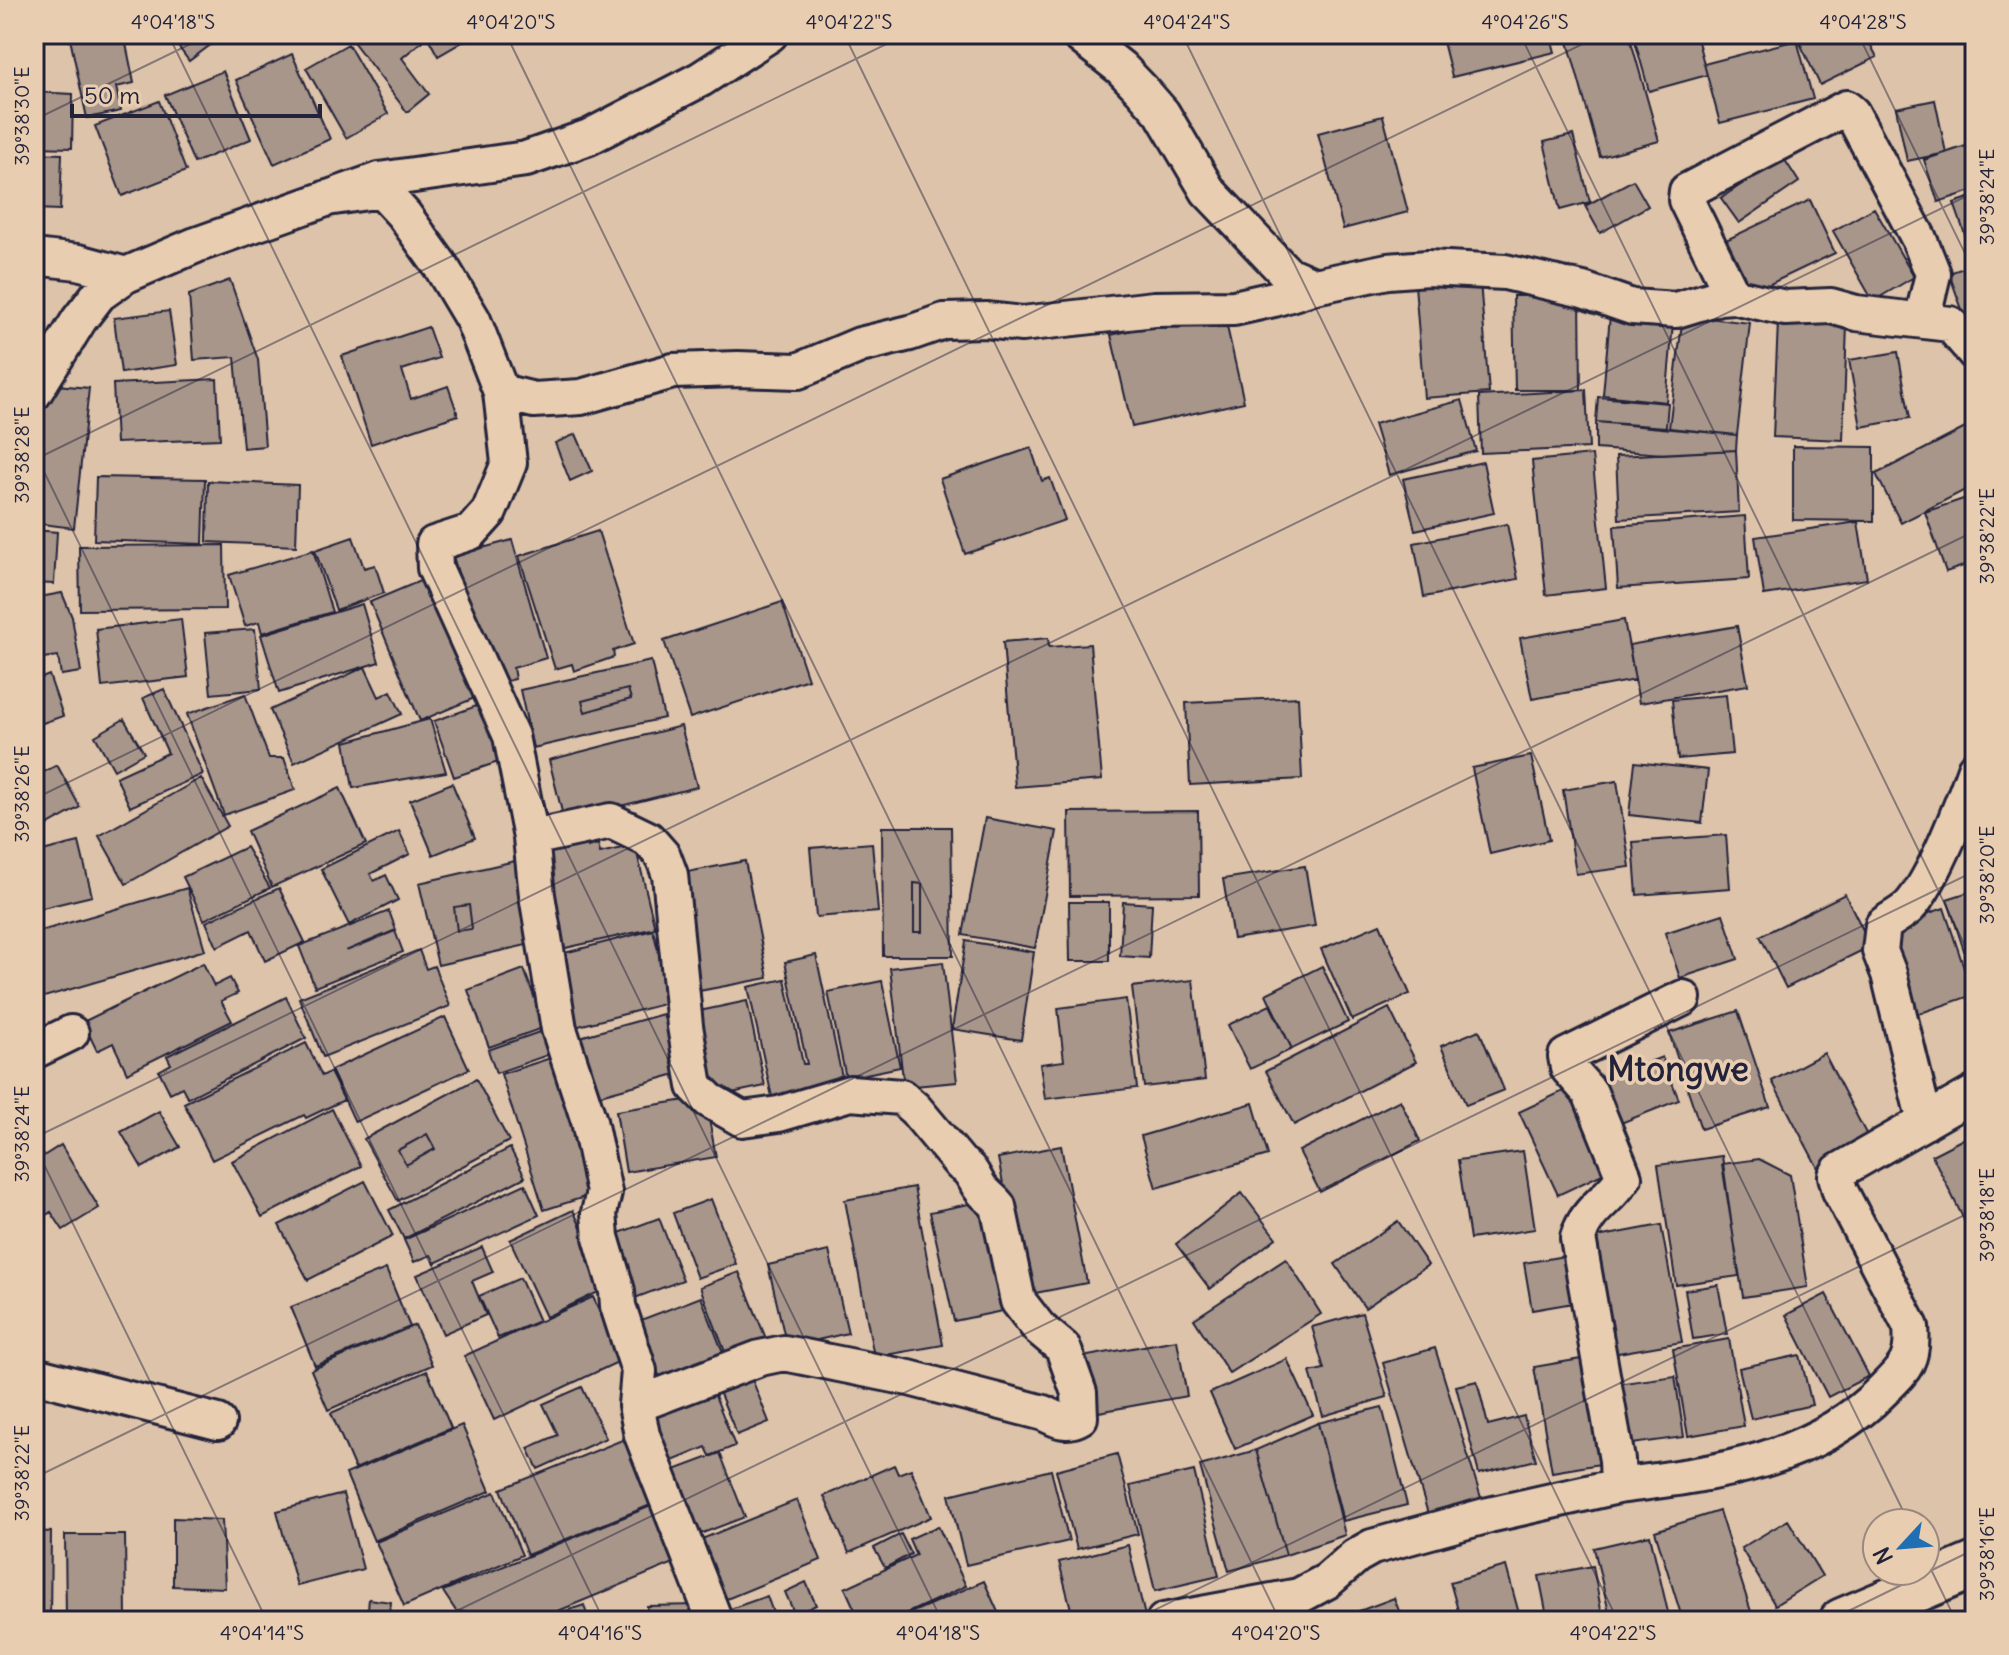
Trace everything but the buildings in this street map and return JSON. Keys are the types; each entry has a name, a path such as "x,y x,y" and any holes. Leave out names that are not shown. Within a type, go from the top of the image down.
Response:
{"street":[{"path":"34,393 79,320 99,294 126,275 196,245 398,175 526,159 589,137 701,79 770,34"},
{"path":"1078,34 1121,68 1162,113 1208,191 1287,274 1315,286"},
{"path":"1733,296 1686,200 1687,191 1846,108 1852,113 1919,239 1933,274 1922,320"},
{"path":"327,198 381,190 404,215 442,268 473,320 501,392 509,463 489,512 471,532 434,544 435,568 511,736 531,838 559,1029 589,1121 604,1192 599,1213 601,1237 617,1291 618,1306 639,1371 636,1405 642,1435 715,1621"},
{"path":"34,257 78,262 126,275"},
{"path":"501,392 534,400 581,397 673,371 798,371 860,345 944,321 986,320 1022,324 1154,309 1234,308 1315,286 1388,271 1428,268 1505,272 1583,290 1632,307 1676,310 1733,296 1785,308 1831,306 1856,313 1950,324 1975,353"},
{"path":"1925,1122 1889,974 1880,951 1883,925 1906,910 1925,885 1975,769"},
{"path":"531,838 611,821 648,839 663,856 670,875 685,1026 695,1086 709,1100 742,1119 779,1114 850,1093 893,1095 901,1097 915,1109 961,1164 969,1168 984,1193 992,1197 998,1206 1018,1301 1039,1328 1063,1348 1079,1393 1080,1417 1064,1422 1044,1413 909,1378 784,1353 760,1358 636,1405"},
{"path":"1618,1486 1617,1460 1578,1238 1596,1205 1607,1199 1624,1177 1590,1093 1568,1068 1566,1056 1683,998"},
{"path":"34,1051 71,1033"},
{"path":"1164,1621 1299,1596 1327,1581 1356,1556 1372,1547 1489,1515 1618,1486 1743,1465 1794,1450 1854,1416 1905,1367 1912,1350 1911,1327 1840,1191 1836,1176 1839,1171 1975,1093"},
{"path":"34,1375 218,1422"},
{"path":"1842,1621 1975,1565"}],"district":[{"name":"Mtongwe","path":"1678,1069"}]}
